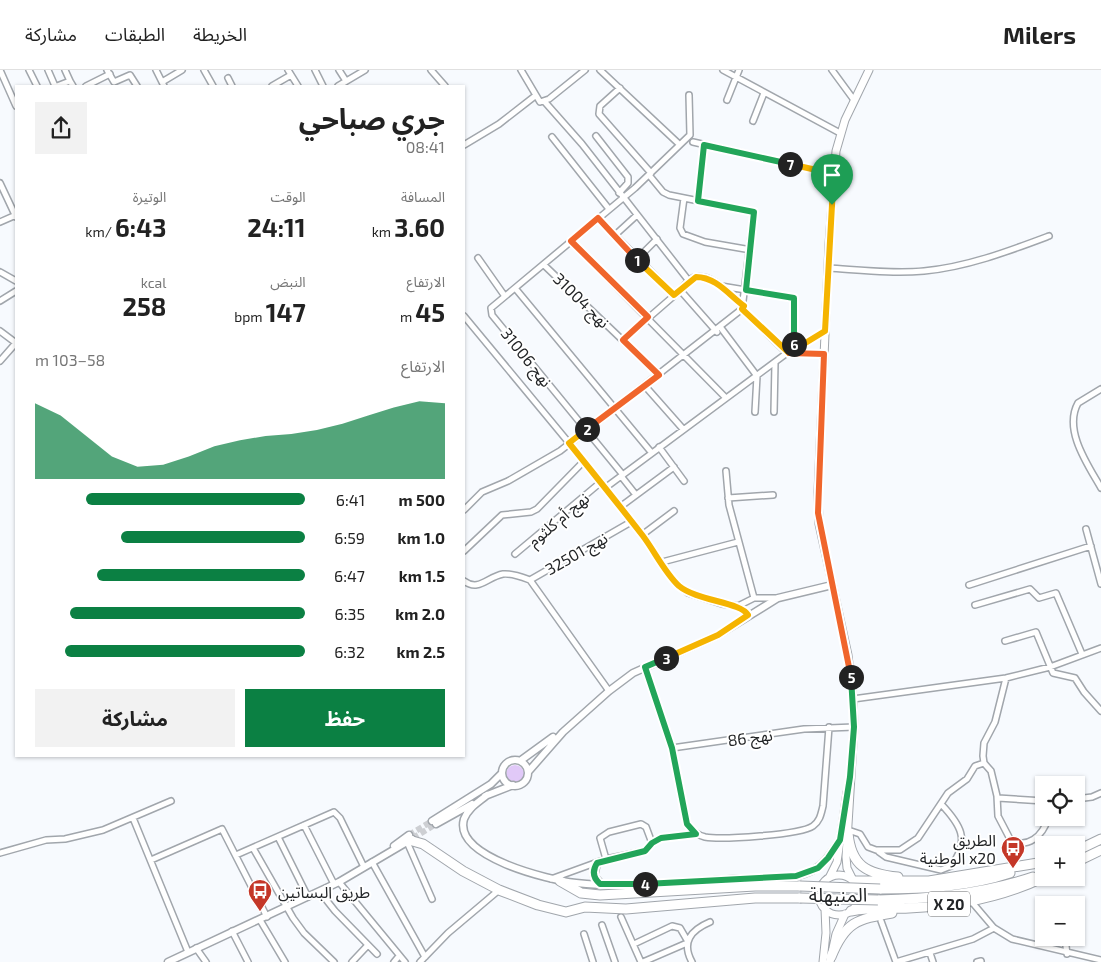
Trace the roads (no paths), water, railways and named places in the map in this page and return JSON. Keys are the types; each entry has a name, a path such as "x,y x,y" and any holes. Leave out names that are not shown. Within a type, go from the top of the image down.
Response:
{"highway":[{"path":"848,831 854,857 870,872 891,877 941,880"},
{"path":"410,839 423,844 463,871 499,890"},
{"path":"1085,847 1101,839"},
{"path":"1085,858 1101,850"},
{"name":"X 20","path":"853,880 897,882 941,880 1035,864"},
{"name":"X 20","path":"555,880 581,893 633,895 755,886 880,889 934,888 991,880 1035,865"},
{"name":"X 20","path":"499,890 554,910 570,912 585,908 626,909 755,898 878,900 924,898 994,888 1035,878"},
{"name":"X 20","path":"848,913 934,907 971,901 1020,889 1035,881"},
{"path":"828,960 838,940 854,922 865,918 934,907"}],"main road":[{"path":"828,960 836,934 860,897 846,863 854,727 849,661 818,513 825,331 834,174 840,133 869,70"},
{"path":"828,960 825,909 820,900 819,893 821,886 837,862 850,777"},
{"path":"828,878 840,874 853,880"},
{"path":"825,909 835,914 848,913"}],"street":[{"path":"0,70 15,101"},
{"path":"29,70 36,85"},
{"path":"48,70 56,85"},
{"path":"65,70 72,84"},
{"path":"156,70 164,84 182,70"},
{"path":"204,70 212,85"},
{"path":"316,70 323,85"},
{"path":"339,70 346,81"},
{"path":"340,85 365,70"},
{"path":"431,70 444,85"},
{"path":"521,70 540,102 544,101 585,70"},
{"path":"600,70 607,72 620,88 680,144"},
{"path":"723,70 840,133"},
{"path":"727,100 739,70"},
{"path":"832,70 854,100"},
{"path":"88,85 109,72 115,85 129,75 133,77 137,85"},
{"path":"273,85 289,72 297,85"},
{"path":"228,78 232,85"},
{"path":"465,509 482,492 497,487 547,460 719,330 743,308 754,212 662,192 650,174 599,114 600,106 620,88"},
{"path":"753,121 764,93"},
{"name":"نهج 31006","path":"587,429 492,315 491,307 544,265 609,209 621,195 650,174 690,135 689,95"},
{"path":"465,144 499,124 535,96"},
{"path":"544,101 582,144 689,282"},
{"path":"596,136 628,177 628,183 621,195"},
{"path":"552,137 609,209"},
{"path":"693,142 834,174"},
{"path":"698,201 704,145"},
{"path":"0,183 3,197 15,215"},
{"path":"684,198 680,228 683,234 706,242 751,250"},
{"path":"614,236 637,215"},
{"path":"0,222 15,216"},
{"path":"598,218 674,295"},
{"path":"828,268 884,272 940,269 994,255 1049,236"},
{"path":"637,259 657,239"},
{"path":"571,241 686,355 726,398"},
{"path":"478,258 504,295"},
{"name":"نهج 31004","path":"544,265 659,375"},
{"path":"0,272 15,280"},
{"path":"623,340 692,278 702,277 721,286 794,298 790,353"},
{"path":"721,286 790,353 824,354"},
{"path":"515,288 651,452"},
{"path":"680,290 719,330 757,376 754,412"},
{"path":"0,301 15,292"},
{"path":"465,317 601,482 662,562 674,581 688,592 722,604 738,606 754,598 778,598 832,585"},
{"path":"0,331 15,343"},
{"path":"605,488 651,452 775,363 825,331"},
{"path":"0,361 15,345"},
{"path":"774,412 775,363"},
{"path":"645,386 683,429"},
{"path":"1100,486 1079,448 1074,418 1078,403 1101,390"},
{"path":"587,429 636,495"},
{"path":"659,447 684,481"},
{"path":"465,550 502,515 531,512 537,509 584,461"},
{"path":"620,507 674,467"},
{"path":"726,471 728,498 754,598"},
{"name":"نهج أم كلثوم","path":"515,554 601,482"},
{"path":"728,498 773,494"},
{"path":"642,535 674,511"},
{"name":"نهج 32501","path":"530,580 630,522"},
{"path":"1086,529 1101,584"},
{"path":"662,562 738,542"},
{"path":"969,585 1090,546"},
{"path":"465,582 477,586 497,576 506,574 530,580 609,691"},
{"path":"975,604 1030,589 1039,598 1056,593 1082,654"},
{"path":"563,732 520,761 508,762 502,773 487,787 434,822 487,795 524,783 528,772 563,732 609,691 645,667 718,635 778,598"},
{"path":"738,606 748,615"},
{"path":"1005,641 1036,632 1050,667 1055,674 1075,678 1084,692 1101,711"},
{"path":"853,699 1006,678 1050,667 1101,648"},
{"path":"645,667 672,748 685,820 694,832"},
{"path":"1006,678 995,722 984,743 984,763 992,771 998,798 998,816 1010,838 1016,843 1033,841 1043,826"},
{"path":"555,880 606,859 645,851 652,843 661,838 694,832 715,838 786,834 805,830 815,825 820,817 823,806 830,727"},
{"name":"نهج 86","path":"672,748 830,727 854,727"},
{"path":"520,761 526,766 528,772"},
{"path":"876,850 900,850 913,843 948,794 967,779 975,766 984,763"},
{"path":"502,773 505,781 512,786"},
{"path":"1085,798 1101,793"},
{"path":"487,795 470,809 465,818 464,829 467,839 481,851 508,865 555,880 600,884 668,883 804,874 823,863 840,840"},
{"path":"998,798 1035,800"},
{"path":"0,853 46,840 85,835 133,818 171,801"},
{"path":"848,831 860,834 868,847 886,856 941,870 951,866 958,852 961,839 960,827 941,804"},
{"path":"236,855 334,812 337,814 364,867"},
{"path":"133,818 188,952"},
{"path":"606,859 600,838 609,832 641,824 646,827 652,843"},
{"path":"304,825 337,883 404,962"},
{"path":"151,860 222,829 236,855 284,962"},
{"path":"278,837 308,897"},
{"path":"168,962 320,892 410,839 432,899"},
{"path":"253,848 286,908 304,933 334,962"},
{"path":"372,862 422,960 456,925 499,890"},
{"path":"597,863 594,873 600,884"},
{"path":"320,892 335,911 377,954"},
{"path":"971,901 994,928 1024,943 1101,960"},
{"path":"621,917 642,962 687,941 694,930 710,922"},
{"path":"881,921 896,962 978,937 994,928"},
{"path":"602,925 615,962"},
{"path":"634,944 672,926 680,928 687,941 687,953 692,962"},
{"path":"232,931 248,962"},
{"path":"584,934 593,962"},
{"path":"352,962 368,945"},
{"path":"1066,946 1067,954"},
{"path":"196,948 206,962"},
{"path":"930,953 933,962"},
{"path":"1073,962 1074,955"},
{"path":"394,962 399,956"}],"tunnel":[{"path":"409,835 432,821"},
{"path":"413,838 436,824"}],"place":[{"name":"الطريق الوطنية x20","path":"1013,869"},
{"name":"طريق البساتين","path":"260,912"}],"district":[{"name":"المنيهلة","path":"838,894"}]}
